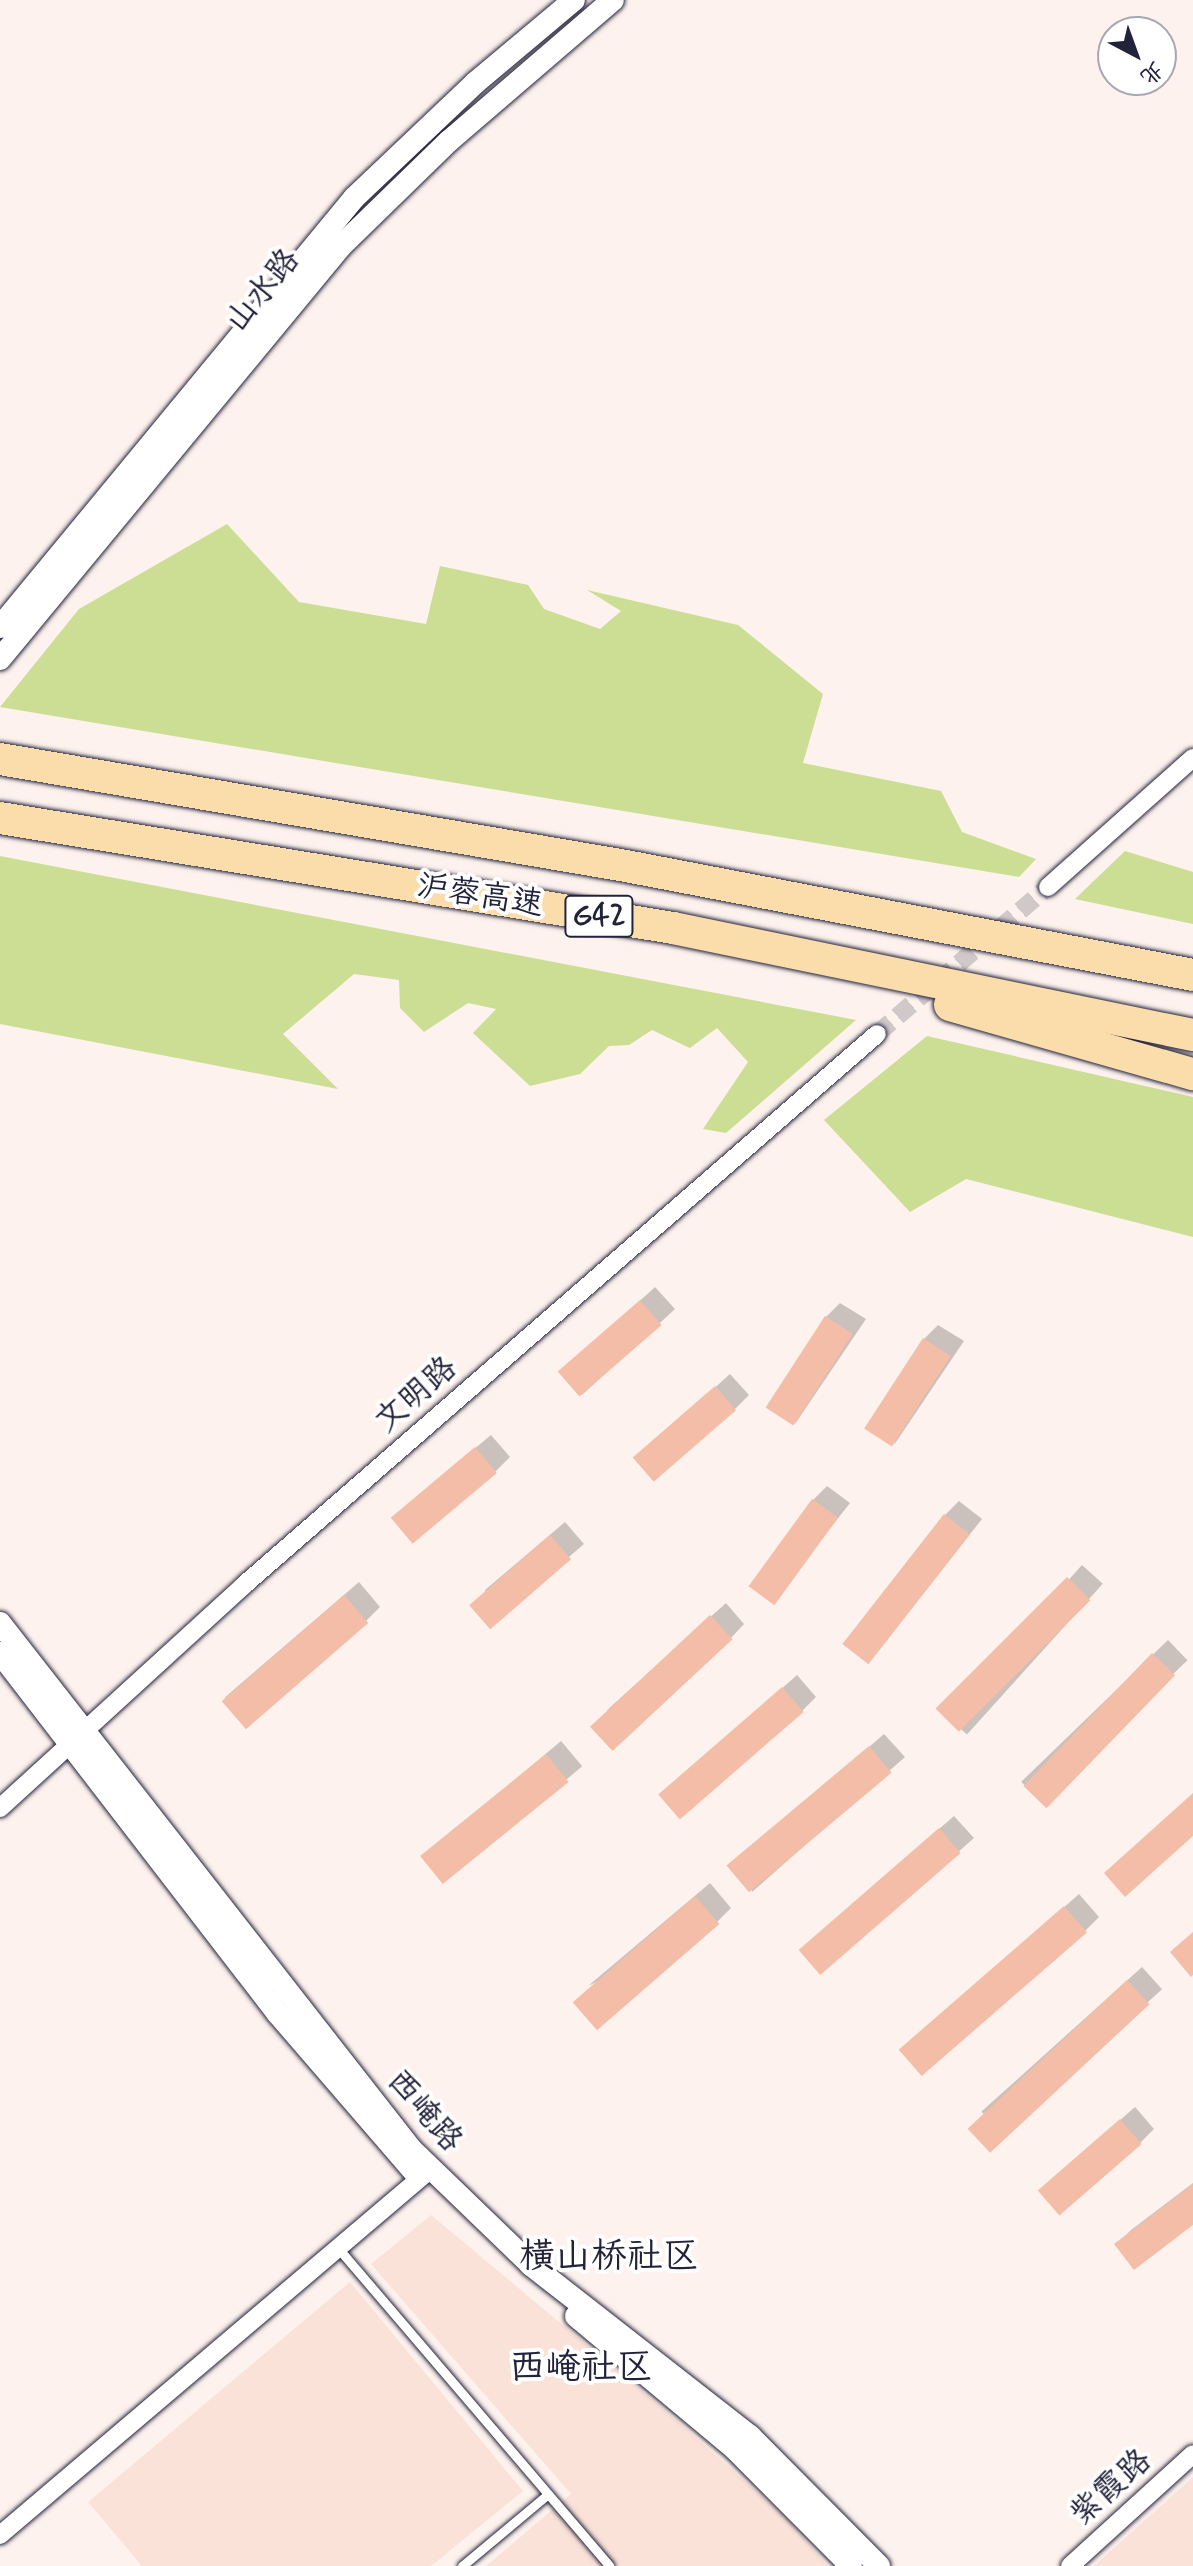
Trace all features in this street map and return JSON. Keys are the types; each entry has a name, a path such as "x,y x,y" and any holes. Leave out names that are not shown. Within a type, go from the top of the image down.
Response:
{"highway":[{"name":"沪蓉高速","path":"0,759 626,866 1193,975"},
{"name":"沪蓉高速","path":"0,818 673,928 1193,1035"},
{"path":"673,928 1193,1074"}],"street":[{"name":"山水路","path":"0,627 354,198 475,83 574,0"},
{"name":"山水路","path":"0,659 341,246 449,141 613,0"},
{"path":"1048,887 1193,758"},
{"name":"文明路","path":"0,1808 244,1585 877,1034"},
{"name":"西崦路","path":"0,1623 78,1738 278,2014 520,2271 736,2450 851,2566"},
{"name":"西崦路","path":"0,1653 78,1738"},
{"path":"0,2535 426,2174"},
{"name":"西崦路","path":"426,2174 531,2265 750,2436 879,2566"},
{"name":"紫霞路","path":"1070,2566 1193,2454"}],"lane":[{"path":"338,2248 610,2566"},
{"path":"462,2566 548,2494"}],"shaded area":[{"path":"431,2215 668,2413 784,2516 828,2566 486,2566 571,2494 371,2264"},
{"path":"350,2282 523,2491 431,2566 142,2566 88,2502"},
{"path":"1193,2477 1193,2566 1094,2566"}],"green space":[{"path":"227,524 299,602 426,624 440,566 528,585 544,609 600,629 621,611 587,590 738,625 823,694 803,763 941,791 962,832 1036,859 1019,877 0,707 79,609"},
{"path":"1125,851 1193,872 1193,924 1075,899"},
{"path":"0,856 856,1020 726,1133 703,1129 748,1062 717,1028 690,1048 652,1030 629,1045 609,1046 580,1074 530,1086 473,1033 496,1009 468,1003 424,1032 400,1008 399,980 354,974 283,1034 338,1089 0,1024"},
{"path":"927,1036 1193,1097 1193,1237 966,1179 910,1212 824,1120"}],"building":[{"path":"640,1300 662,1325 579,1396 558,1372"},
{"path":"825,1316 853,1334 793,1425 766,1407"},
{"path":"923,1338 951,1356 892,1447 864,1429"},
{"path":"715,1386 736,1410 654,1482 633,1458"},
{"path":"475,1447 497,1473 413,1544 391,1518"},
{"path":"812,1499 838,1518 774,1605 749,1586"},
{"path":"944,1514 970,1534 868,1664 842,1644"},
{"path":"550,1535 571,1559 490,1629 469,1605"},
{"path":"1067,1577 1090,1600 959,1732 935,1709"},
{"path":"344,1595 368,1623 246,1729 222,1701"},
{"path":"710,1615 733,1639 613,1751 590,1727"},
{"path":"1152,1653 1175,1675 1047,1808 1023,1786"},
{"path":"782,1687 804,1712 680,1819 658,1795"},
{"path":"869,1746 891,1773 749,1892 727,1866"},
{"path":"546,1754 569,1782 443,1884 420,1856"},
{"path":"1193,1793 1193,1836 1125,1897 1104,1873"},
{"path":"939,1828 961,1853 820,1975 799,1950"},
{"path":"695,1896 719,1924 597,2030 573,2002"},
{"path":"1064,1906 1087,1932 922,2076 899,2050"},
{"path":"1193,1932 1193,1975 1191,1977 1170,1952"},
{"path":"1127,1980 1150,2004 990,2153 968,2129"},
{"path":"1120,2119 1142,2144 1059,2215 1038,2191"},
{"path":"1193,2184 1193,2225 1134,2270 1114,2244"}],"tunnel":[{"path":"877,1034 1048,887"}],"district":[{"name":"横山桥社区","path":"609,2258"},
{"name":"西崦社区","path":"581,2369"}]}
